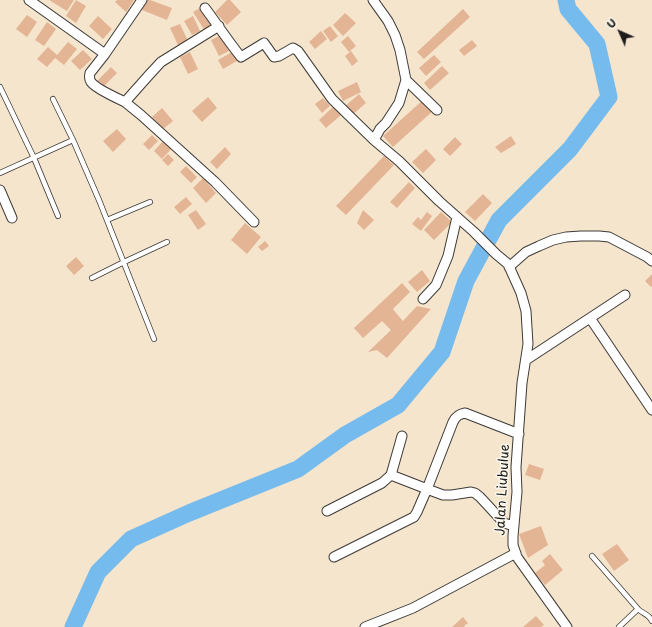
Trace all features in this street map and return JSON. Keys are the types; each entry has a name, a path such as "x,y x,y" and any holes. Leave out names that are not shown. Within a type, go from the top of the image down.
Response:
{"street":[{"path":"29,0 39,3 105,54"},
{"path":"142,0 90,73 90,80 95,86 125,102 141,115 214,182 254,222"},
{"path":"373,0 388,21 395,35 400,50 406,80 399,103 374,140"},
{"path":"205,8 219,26 224,36 241,57 264,43 274,57 279,56 293,48 298,51 332,98 374,140 399,161 439,201 508,264 509,267 526,252 539,246 553,240 581,236 609,237 652,261"},
{"path":"125,102 161,62 219,26"},
{"path":"406,80 437,110"},
{"path":"0,190 12,218"},
{"path":"423,299 436,285 448,256 457,217"},
{"name":"Jalan Liubulue","path":"509,267 521,293 526,311 528,340 522,382 516,468 517,492 513,545 517,557 567,627"},
{"path":"526,360 625,295"},
{"path":"590,318 652,410"},
{"path":"334,557 414,517 427,489 453,422 460,414 465,413 519,434"},
{"path":"327,511 382,483 391,475 402,436"},
{"path":"391,475 444,495 470,492 475,493 504,522 514,526"},
{"path":"365,627 413,608 516,553"}],"lane":[{"path":"0,87 34,158 58,216"},
{"path":"53,99 73,140 107,220 154,338"},
{"path":"0,173 73,140"},
{"path":"107,220 150,202"},
{"path":"92,278 167,242"},
{"path":"592,556 638,609 647,615 652,621"},
{"path":"618,627 638,609"}],"building":[{"path":"49,0 74,0 67,11"},
{"path":"76,0 86,6 76,23 66,16"},
{"path":"117,0 134,0 126,12 115,2"},
{"path":"145,0 150,0 172,8 167,20 142,10"},
{"path":"227,0 230,0 241,12 227,25 215,12"},
{"path":"200,8 212,26 205,31 193,12"},
{"path":"463,9 470,17 424,59 417,52"},
{"path":"345,13 356,23 343,36 333,25"},
{"path":"27,15 37,22 27,37 16,29"},
{"path":"98,16 112,29 103,39 89,26"},
{"path":"193,16 200,31 192,35 184,21"},
{"path":"47,22 56,29 44,46 35,40"},
{"path":"180,24 188,41 178,45 170,28"},
{"path":"330,26 338,36 331,42 323,31"},
{"path":"321,31 327,39 315,49 309,42"},
{"path":"221,35 229,51 219,56 211,40"},
{"path":"348,36 356,46 349,52 341,42"},
{"path":"472,40 477,46 464,56 459,50"},
{"path":"68,42 77,49 64,65 55,58 47,67 37,59 48,47 57,55"},
{"path":"83,50 92,59 80,70 71,61"},
{"path":"351,51 358,61 352,66 345,56"},
{"path":"190,52 198,69 188,74 180,57"},
{"path":"232,52 237,61 223,69 218,60"},
{"path":"434,55 441,62 426,76 419,68"},
{"path":"442,66 449,73 430,90 424,83"},
{"path":"111,67 117,73 103,87 97,81"},
{"path":"357,82 361,92 343,101 338,91"},
{"path":"359,94 366,103 352,115 344,107"},
{"path":"208,97 217,108 202,122 192,111"},
{"path":"323,98 330,106 322,113 315,104"},
{"path":"424,99 434,110 393,147 383,136"},
{"path":"334,106 341,115 326,128 319,120"},
{"path":"162,108 173,121 163,129 152,117"},
{"path":"117,129 126,139 113,152 103,141"},
{"path":"152,135 158,141 149,150 143,144"},
{"path":"511,136 516,144 501,153 495,147"},
{"path":"455,137 462,144 450,156 443,149"},
{"path":"164,140 172,148 162,159 154,151"},
{"path":"225,147 231,154 217,169 210,162"},
{"path":"426,149 436,160 423,173 412,162"},
{"path":"168,154 174,160 168,166 162,160"},
{"path":"384,156 394,165 346,215 336,206"},
{"path":"186,166 197,177 191,183 180,172"},
{"path":"203,178 216,193 206,203 193,188"},
{"path":"409,182 415,188 397,208 390,202"},
{"path":"483,194 492,203 475,221 465,212"},
{"path":"186,197 192,204 180,214 174,207"},
{"path":"196,210 206,224 198,230 188,215"},
{"path":"363,210 374,220 364,230 357,223"},
{"path":"427,212 432,216 421,231 412,224 418,217 421,220"},
{"path":"441,212 452,222 434,240 424,230"},
{"path":"245,223 261,237 247,254 231,240"},
{"path":"265,241 269,246 262,251 258,247"},
{"path":"76,257 84,266 74,275 66,266"},
{"path":"422,270 430,281 417,292 408,282"},
{"path":"652,274 652,286 651,287 645,281"},
{"path":"402,283 410,292 393,309 403,321 417,306 431,309 387,358 377,350 368,352 391,330 382,321 363,338 354,328"},
{"path":"529,464 544,469 540,480 525,475"},
{"path":"541,526 548,545 528,558 519,534"},
{"path":"617,544 629,560 614,571 602,554"},
{"path":"550,554 563,570 545,585 535,573 545,565 542,561"},
{"path":"536,616 544,625 541,627 523,627"},
{"path":"463,617 468,623 464,626 465,627 452,627"}],"waterway":[{"path":"73,627 98,572 131,539 189,513 298,469 345,435 398,405 442,352 466,281 499,220 570,149 609,97 597,44 568,9 566,0"}]}
